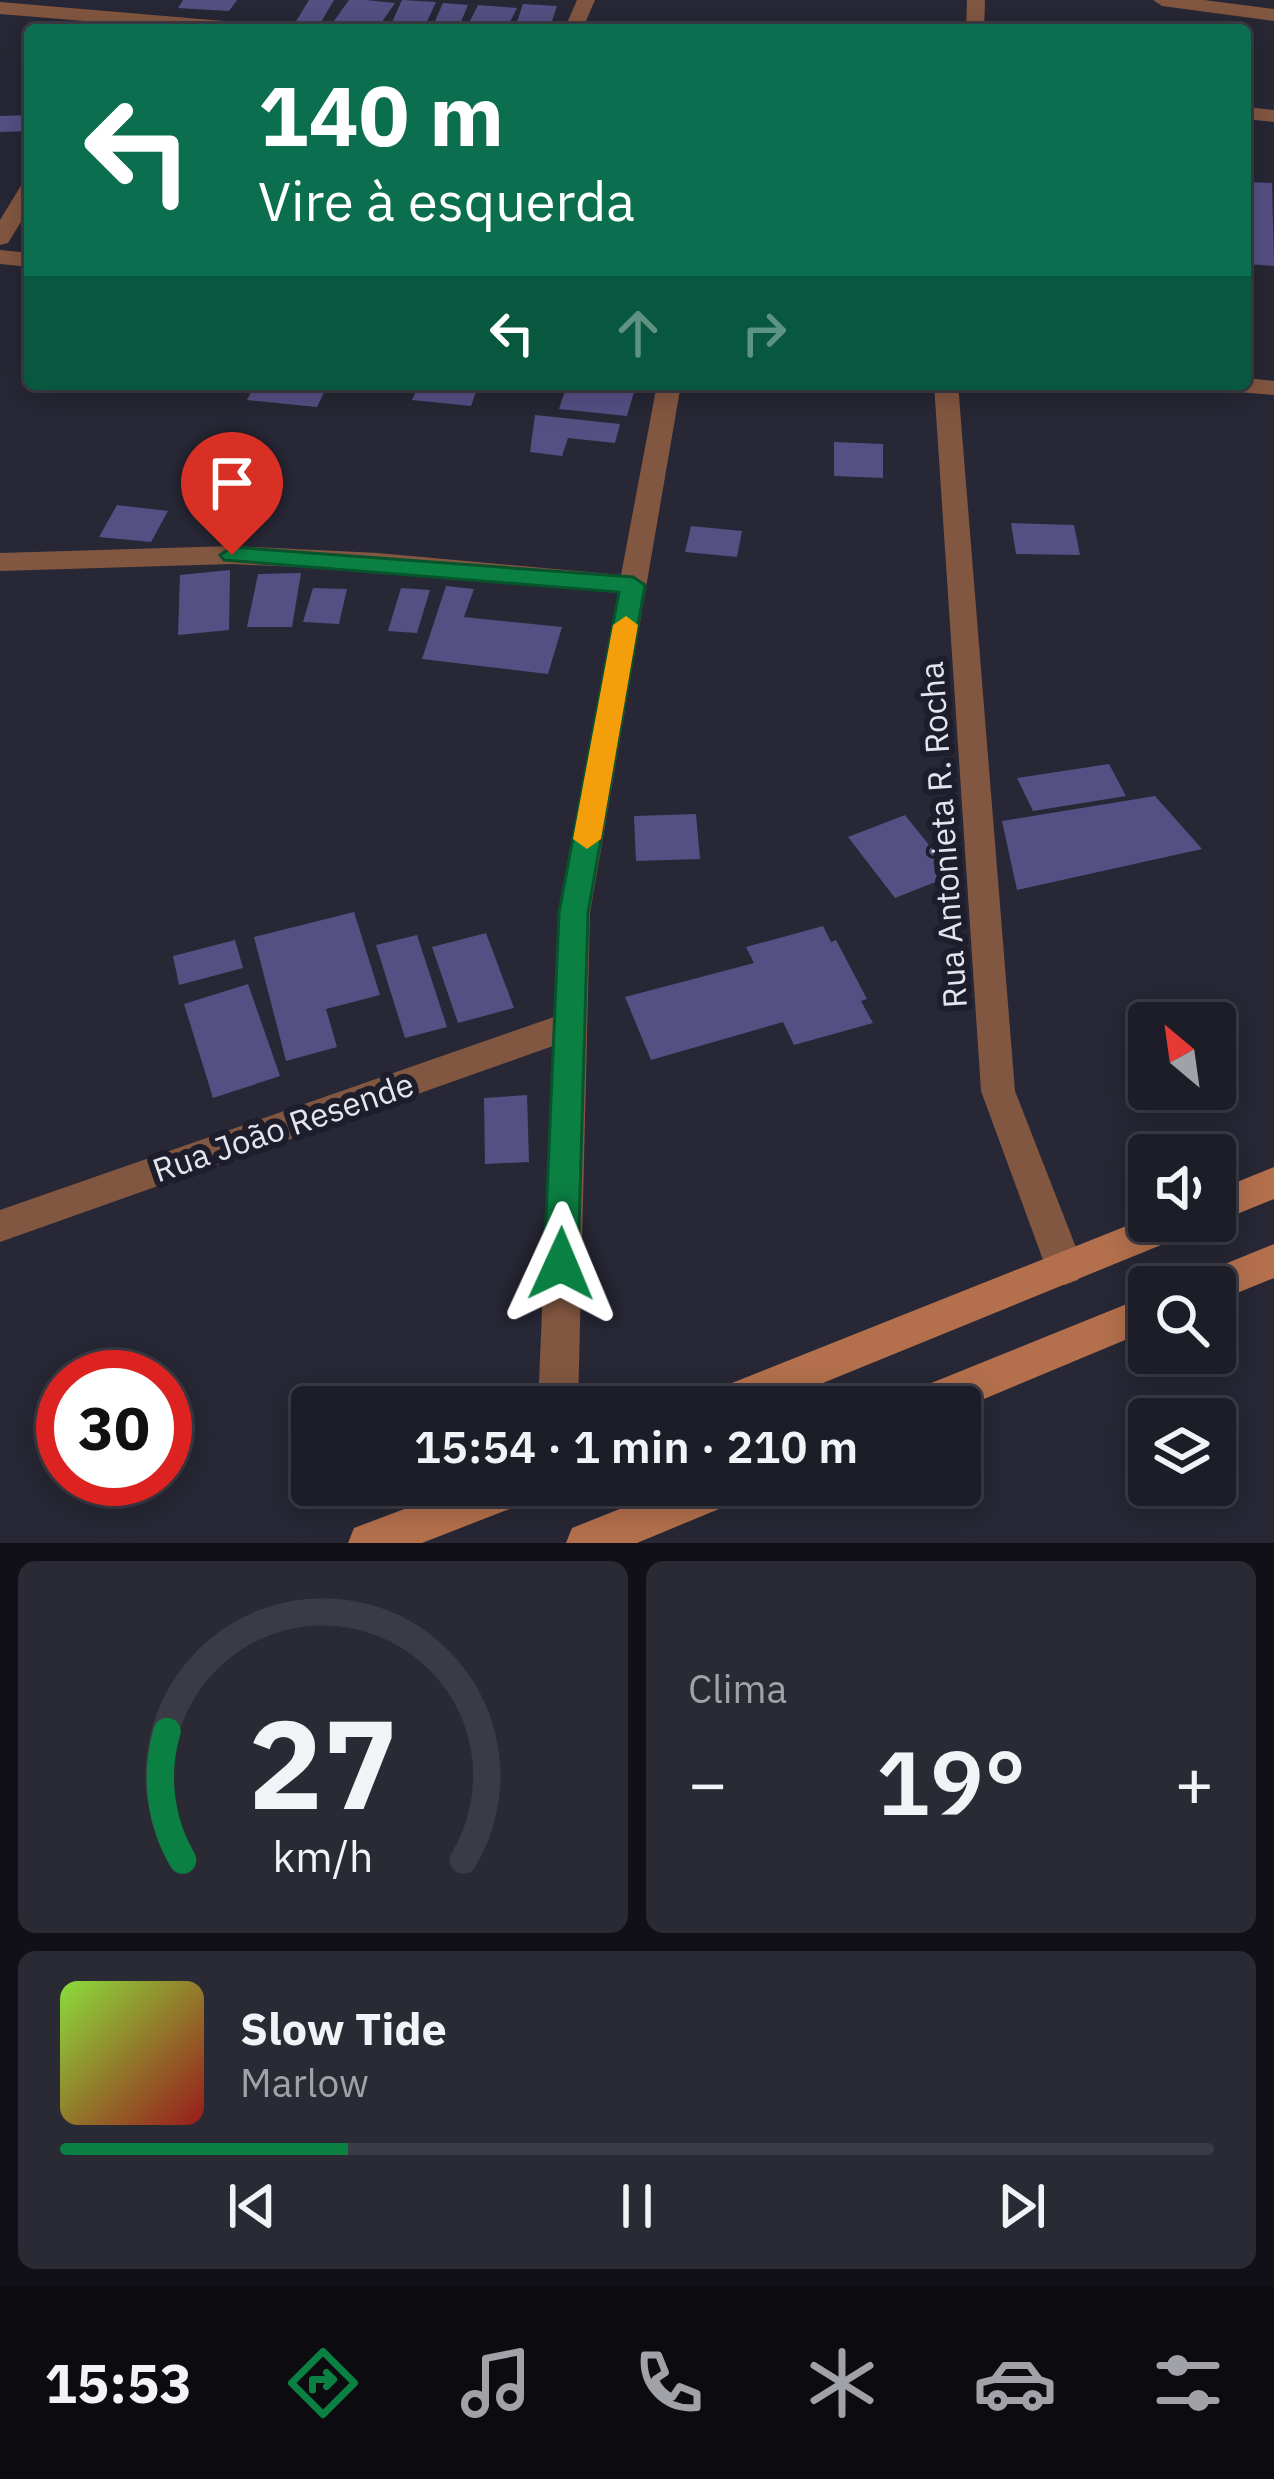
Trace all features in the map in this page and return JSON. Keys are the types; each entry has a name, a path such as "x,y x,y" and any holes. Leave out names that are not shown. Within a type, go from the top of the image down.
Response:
{"street":[{"path":"1162,0 1274,15"},
{"path":"0,8 124,24"},
{"path":"0,238 24,200"},
{"path":"558,1386 566,1027 574,913 668,390"},
{"name":"Rua Antonieta R. Rocha","path":"946,390 998,1091 1065,1268"},
{"path":"0,562 232,555 378,562 633,585"},
{"name":"Rua João Resende","path":"0,1226 566,1027"},
{"path":"1236,1198 1274,1183"},
{"path":"770,1386 1129,1242"},
{"path":"1236,1276 1274,1261"},
{"path":"969,1386 1128,1321"},
{"path":"370,1543 466,1506"},
{"path":"587,1543 677,1506"}],"building":[{"path":"183,0 237,0 229,11 178,8"},
{"path":"309,0 334,0 320,24 295,23"},
{"path":"349,0 395,3 380,24 334,21"},
{"path":"402,0 436,2 426,24 391,24"},
{"path":"443,3 468,5 460,24 434,24"},
{"path":"523,4 557,6 551,24 516,24"},
{"path":"478,5 517,8 509,24 468,24"},
{"path":"24,115 24,131 0,132 0,116"},
{"path":"1251,182 1272,183 1274,266 1251,264"},
{"path":"252,390 325,390 317,407 247,400"},
{"path":"416,390 477,390 471,406 412,400"},
{"path":"565,390 634,392 627,416 559,409"},
{"path":"535,415 620,424 615,443 568,438 562,456 530,452"},
{"path":"834,442 883,444 883,478 834,476"},
{"path":"117,505 168,511 151,542 99,537"},
{"path":"1011,523 1074,525 1080,555 1016,554"},
{"path":"691,526 742,531 737,557 685,552"},
{"path":"230,570 229,630 178,635 180,575"},
{"path":"301,573 292,627 247,627 258,574"},
{"path":"446,586 474,589 464,617 562,627 548,674 422,659"},
{"path":"313,588 347,589 339,624 303,622"},
{"path":"401,588 430,590 417,633 388,631"},
{"path":"1109,764 1126,796 1033,811 1017,778"},
{"path":"1155,796 1202,849 1017,890 1002,821"},
{"path":"696,814 700,859 636,861 634,816"},
{"path":"905,815 953,875 895,898 848,837"},
{"path":"354,912 380,995 326,1009 337,1047 286,1061 254,937"},
{"path":"823,926 831,942 836,940 867,999 861,1001 873,1023 794,1045 783,1022 651,1060 625,997 754,963 746,947"},
{"path":"486,933 514,1008 458,1023 432,947"},
{"path":"417,935 447,1027 405,1038 376,945"},
{"path":"235,940 243,968 179,985 173,956"},
{"path":"248,984 280,1076 213,1098 184,1004"},
{"path":"527,1095 529,1162 485,1164 484,1098"}],"slow traffic":[{"path":"587,839 626,625"}],"route":[{"path":"232,555 378,562 633,585 574,913 566,1027 561,1264"}]}
